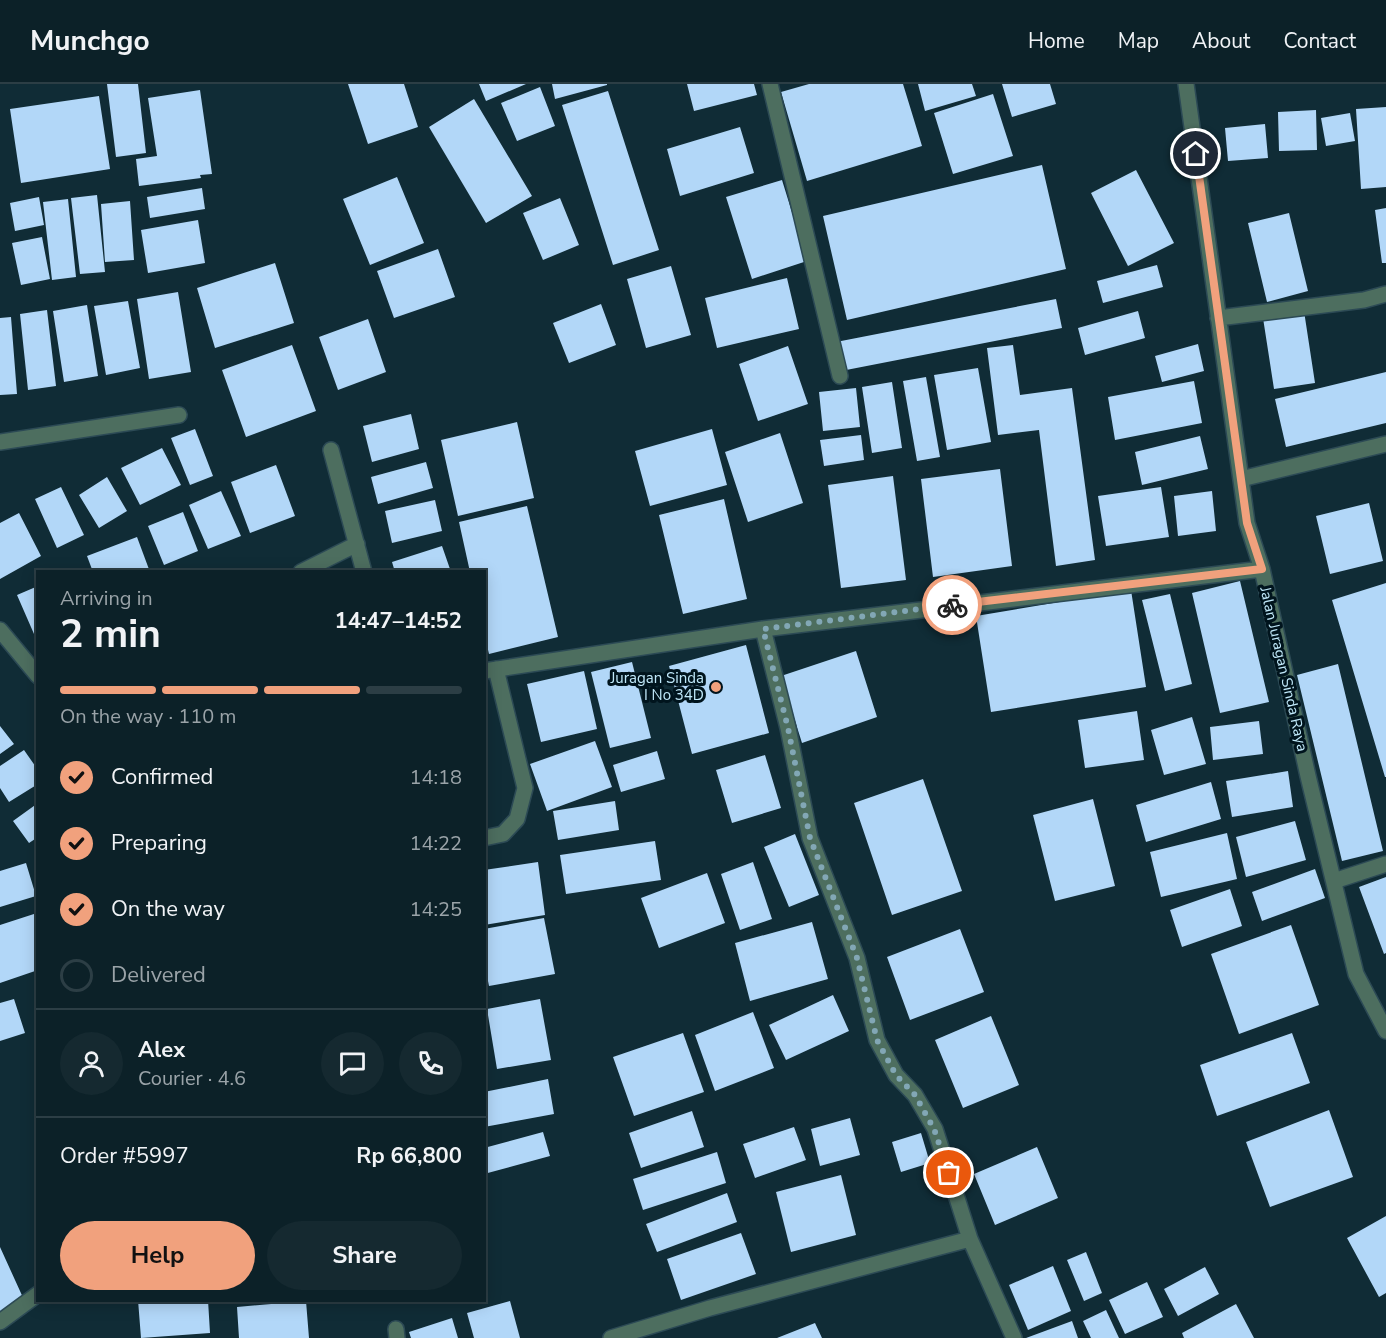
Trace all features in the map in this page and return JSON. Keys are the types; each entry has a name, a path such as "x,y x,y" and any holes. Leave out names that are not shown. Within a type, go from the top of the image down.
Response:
{"street":[{"path":"770,84 840,376"},
{"name":"Jalan Juragan Sinda Raya","path":"1186,84 1247,523 1262,569 1356,974 1386,1031"},
{"path":"1218,318 1364,300 1386,294"},
{"path":"0,442 179,415"},
{"path":"1241,479 1386,444"},
{"path":"331,450 364,570"},
{"path":"305,570 357,544"},
{"path":"486,838 503,834 517,819 525,788 490,670 763,629 1262,569"},
{"path":"763,629 788,728 810,838 857,958 877,1040 896,1075 915,1095 934,1129 970,1239 1014,1338"},
{"path":"0,630 36,674"},
{"path":"1334,881 1386,864"},
{"path":"611,1338 710,1308 970,1239"},
{"path":"0,1322 36,1295"}],"building":[{"path":"107,84 138,84 146,153 116,157"},
{"path":"348,84 404,84 418,127 368,144"},
{"path":"479,84 526,84 486,101"},
{"path":"552,84 607,84 607,85 555,99"},
{"path":"687,84 754,84 757,95 694,111"},
{"path":"809,84 903,84 922,146 807,181 781,92"},
{"path":"918,84 972,84 976,96 925,111"},
{"path":"1002,84 1050,84 1056,104 1012,117"},
{"path":"540,87 555,126 517,141 501,103"},
{"path":"200,90 212,174 200,175 201,178 139,186 136,159 157,156 148,98"},
{"path":"608,91 659,250 613,265 562,105"},
{"path":"993,94 1013,156 953,174 934,113"},
{"path":"99,96 110,169 21,183 10,109"},
{"path":"474,99 532,196 486,223 429,127"},
{"path":"1386,107 1386,187 1361,189 1356,109"},
{"path":"1316,110 1317,150 1279,151 1278,112"},
{"path":"1350,113 1355,141 1326,146 1321,118"},
{"path":"1265,124 1268,158 1228,161 1225,128"},
{"path":"740,127 754,173 680,196 667,149"},
{"path":"1042,165 1066,269 847,320 823,216"},
{"path":"1136,170 1174,243 1128,266 1091,193"},
{"path":"397,177 424,243 370,265 343,199"},
{"path":"782,180 807,261 752,279 726,197"},
{"path":"202,188 205,209 150,218 147,197"},
{"path":"97,195 105,272 80,274 71,198"},
{"path":"39,197 44,225 15,231 10,203"},
{"path":"560,198 579,245 543,260 523,213"},
{"path":"68,199 76,277 52,280 43,202"},
{"path":"130,201 134,260 105,262 101,204"},
{"path":"1386,208 1386,263 1382,263 1375,210"},
{"path":"1289,213 1308,291 1267,302 1248,223"},
{"path":"198,220 205,263 148,273 141,230"},
{"path":"42,237 50,279 21,285 12,243"},
{"path":"438,249 455,297 394,318 377,271"},
{"path":"275,263 294,323 215,348 197,288"},
{"path":"1157,265 1163,287 1103,303 1097,281"},
{"path":"671,266 691,335 646,348 627,279"},
{"path":"787,278 799,329 717,348 705,298"},
{"path":"178,292 191,372 149,379 137,299"},
{"path":"1056,299 1062,328 841,371 836,342"},
{"path":"128,301 140,368 106,375 94,306"},
{"path":"601,304 616,345 569,363 553,323"},
{"path":"87,305 98,376 64,382 53,311"},
{"path":"47,310 56,386 28,390 20,314"},
{"path":"1138,311 1145,338 1085,355 1078,328"},
{"path":"1304,311 1315,383 1274,389 1263,318"},
{"path":"11,317 17,394 0,395 0,318"},
{"path":"368,319 386,372 338,390 319,337"},
{"path":"1198,344 1204,371 1162,382 1155,356"},
{"path":"292,345 316,411 246,437 222,370"},
{"path":"1013,345 1020,395 1072,388 1095,560 1056,566 1039,430 998,435 987,348"},
{"path":"788,346 808,404 758,421 739,364"},
{"path":"978,368 991,442 947,450 934,375"},
{"path":"1386,372 1386,423 1286,447 1275,399"},
{"path":"926,377 940,457 917,461 903,381"},
{"path":"1194,381 1202,423 1115,440 1108,397"},
{"path":"892,382 902,448 872,453 862,387"},
{"path":"856,388 860,427 823,431 819,392"},
{"path":"411,414 419,449 372,462 363,426"},
{"path":"517,422 534,498 458,516 441,440"},
{"path":"195,429 213,476 190,485 171,438"},
{"path":"712,429 727,485 650,506 635,451"},
{"path":"780,433 803,503 748,522 725,452"},
{"path":"861,435 864,460 824,466 820,440"},
{"path":"1200,436 1208,469 1142,485 1135,452"},
{"path":"162,448 181,485 140,505 121,468"},
{"path":"426,462 433,488 378,504 371,477"},
{"path":"276,465 295,516 250,533 231,482"},
{"path":"1000,469 1012,566 933,577 921,479"},
{"path":"893,476 906,580 841,588 828,485"},
{"path":"107,477 127,511 99,528 79,495"},
{"path":"61,487 84,535 57,548 35,499"},
{"path":"1161,487 1169,537 1106,546 1098,496"},
{"path":"221,491 241,536 208,549 189,505"},
{"path":"1212,491 1216,531 1178,536 1174,496"},
{"path":"724,499 747,599 683,614 659,515"},
{"path":"435,500 442,531 392,543 385,511"},
{"path":"1369,503 1383,561 1330,574 1316,516"},
{"path":"527,506 558,637 489,654 486,641 486,570 470,570 459,522"},
{"path":"183,512 198,551 164,565 148,526"},
{"path":"19,513 41,556 0,579 0,523"},
{"path":"137,537 149,570 92,570 87,556"},
{"path":"442,546 450,569 394,570 392,562"},
{"path":"1240,581 1269,702 1220,713 1192,593"},
{"path":"1386,583 1386,777 1385,777 1332,600"},
{"path":"36,587 36,633 34,634 17,595"},
{"path":"1131,590 1146,687 991,712 976,616"},
{"path":"1170,594 1192,684 1165,691 1142,600"},
{"name":"Juragan Sinda I No 34D","path":"746,645 769,733 692,754 669,666"},
{"path":"856,651 877,717 802,743 781,676"},
{"path":"632,662 651,738 610,748 591,672"},
{"path":"1338,664 1383,851 1342,861 1297,675"},
{"path":"584,671 597,729 541,742 527,684"},
{"path":"1137,711 1144,760 1085,768 1078,720"},
{"path":"1192,717 1206,764 1164,775 1151,730"},
{"path":"1259,721 1263,754 1213,760 1210,727"},
{"path":"0,726 14,744 0,754"},
{"path":"595,741 612,787 547,811 530,764"},
{"path":"24,750 36,767 36,785 9,802 0,788 0,766"},
{"path":"657,751 665,779 621,792 613,765"},
{"path":"765,755 781,808 732,823 716,770"},
{"path":"1288,771 1293,807 1232,817 1226,781"},
{"path":"923,779 962,891 892,915 854,803"},
{"path":"1211,782 1221,819 1146,842 1136,805"},
{"path":"1093,799 1115,886 1055,901 1033,815"},
{"path":"615,801 619,830 558,840 553,811"},
{"path":"36,804 36,838 29,843 13,821"},
{"path":"1295,821 1306,860 1246,877 1236,837"},
{"path":"1227,833 1237,879 1161,897 1150,852"},
{"path":"795,834 819,895 789,907 764,847"},
{"path":"655,841 661,880 566,894 560,855"},
{"path":"538,862 545,915 486,925 486,870"},
{"path":"753,862 772,919 740,930 721,874"},
{"path":"26,863 36,896 0,907 0,871"},
{"path":"1315,869 1325,898 1262,921 1252,892"},
{"path":"707,873 725,923 659,948 641,898"},
{"path":"1386,877 1386,953 1384,954 1359,887"},
{"path":"1230,889 1242,926 1182,947 1170,910"},
{"path":"36,913 36,971 0,983 0,925"},
{"path":"544,918 555,974 489,986 486,971 486,929"},
{"path":"812,922 828,979 750,1001 735,943"},
{"path":"1291,925 1319,1005 1239,1034 1211,954"},
{"path":"960,929 984,992 910,1020 887,957"},
{"path":"833,995 849,1031 786,1060 769,1025"},
{"path":"14,999 25,1033 0,1041 0,1003"},
{"path":"540,999 551,1060 497,1069 487,1009"},
{"path":"753,1012 774,1068 715,1091 695,1035"},
{"path":"991,1016 1019,1085 963,1108 935,1040"},
{"path":"683,1033 704,1092 634,1116 613,1057"},
{"path":"1292,1033 1310,1083 1217,1116 1200,1065"},
{"path":"548,1079 554,1114 486,1127 486,1092"},
{"path":"1329,1110 1353,1177 1270,1207 1246,1142"},
{"path":"692,1111 704,1147 641,1168 629,1133"},
{"path":"850,1118 860,1155 820,1166 811,1129"},
{"path":"794,1127 806,1160 755,1178 743,1144"},
{"path":"543,1132 550,1156 486,1173 486,1147"},
{"path":"921,1133 930,1163 901,1172 892,1142"},
{"path":"1037,1147 1058,1198 995,1225 974,1174"},
{"path":"717,1152 726,1183 643,1210 633,1179"},
{"path":"841,1175 856,1235 791,1252 776,1192"},
{"path":"727,1193 737,1222 657,1252 646,1224"},
{"path":"1386,1216 1386,1293 1379,1297 1347,1238"},
{"path":"741,1233 756,1274 681,1300 667,1259"},
{"path":"0,1247 25,1302 0,1313"},
{"path":"1086,1252 1102,1293 1084,1301 1067,1260"},
{"path":"1053,1266 1071,1311 1028,1330 1009,1285"},
{"path":"1205,1267 1219,1294 1178,1316 1164,1289"},
{"path":"1147,1282 1163,1317 1125,1334 1109,1300"},
{"path":"510,1301 520,1338 474,1338 467,1313"},
{"path":"138,1302 208,1302 210,1333 141,1338"},
{"path":"306,1302 309,1338 239,1338 237,1307"},
{"path":"1236,1304 1254,1338 1184,1338 1182,1333"},
{"path":"1106,1310 1119,1338 1091,1338 1083,1321"},
{"path":"452,1318 458,1338 411,1338 409,1332"},
{"path":"1072,1321 1078,1338 1026,1338"},
{"path":"815,1323 822,1338 777,1338"}],"way so far":[{"path":"949,1173 934,1129 915,1095 896,1075 877,1040 857,958 810,838 788,728 763,629 952,605"}],"place":[{"name":"Juragan Sinda I No 34D","path":"716,687"}],"route":[{"path":"952,605 1262,569 1247,523 1196,154"}]}
